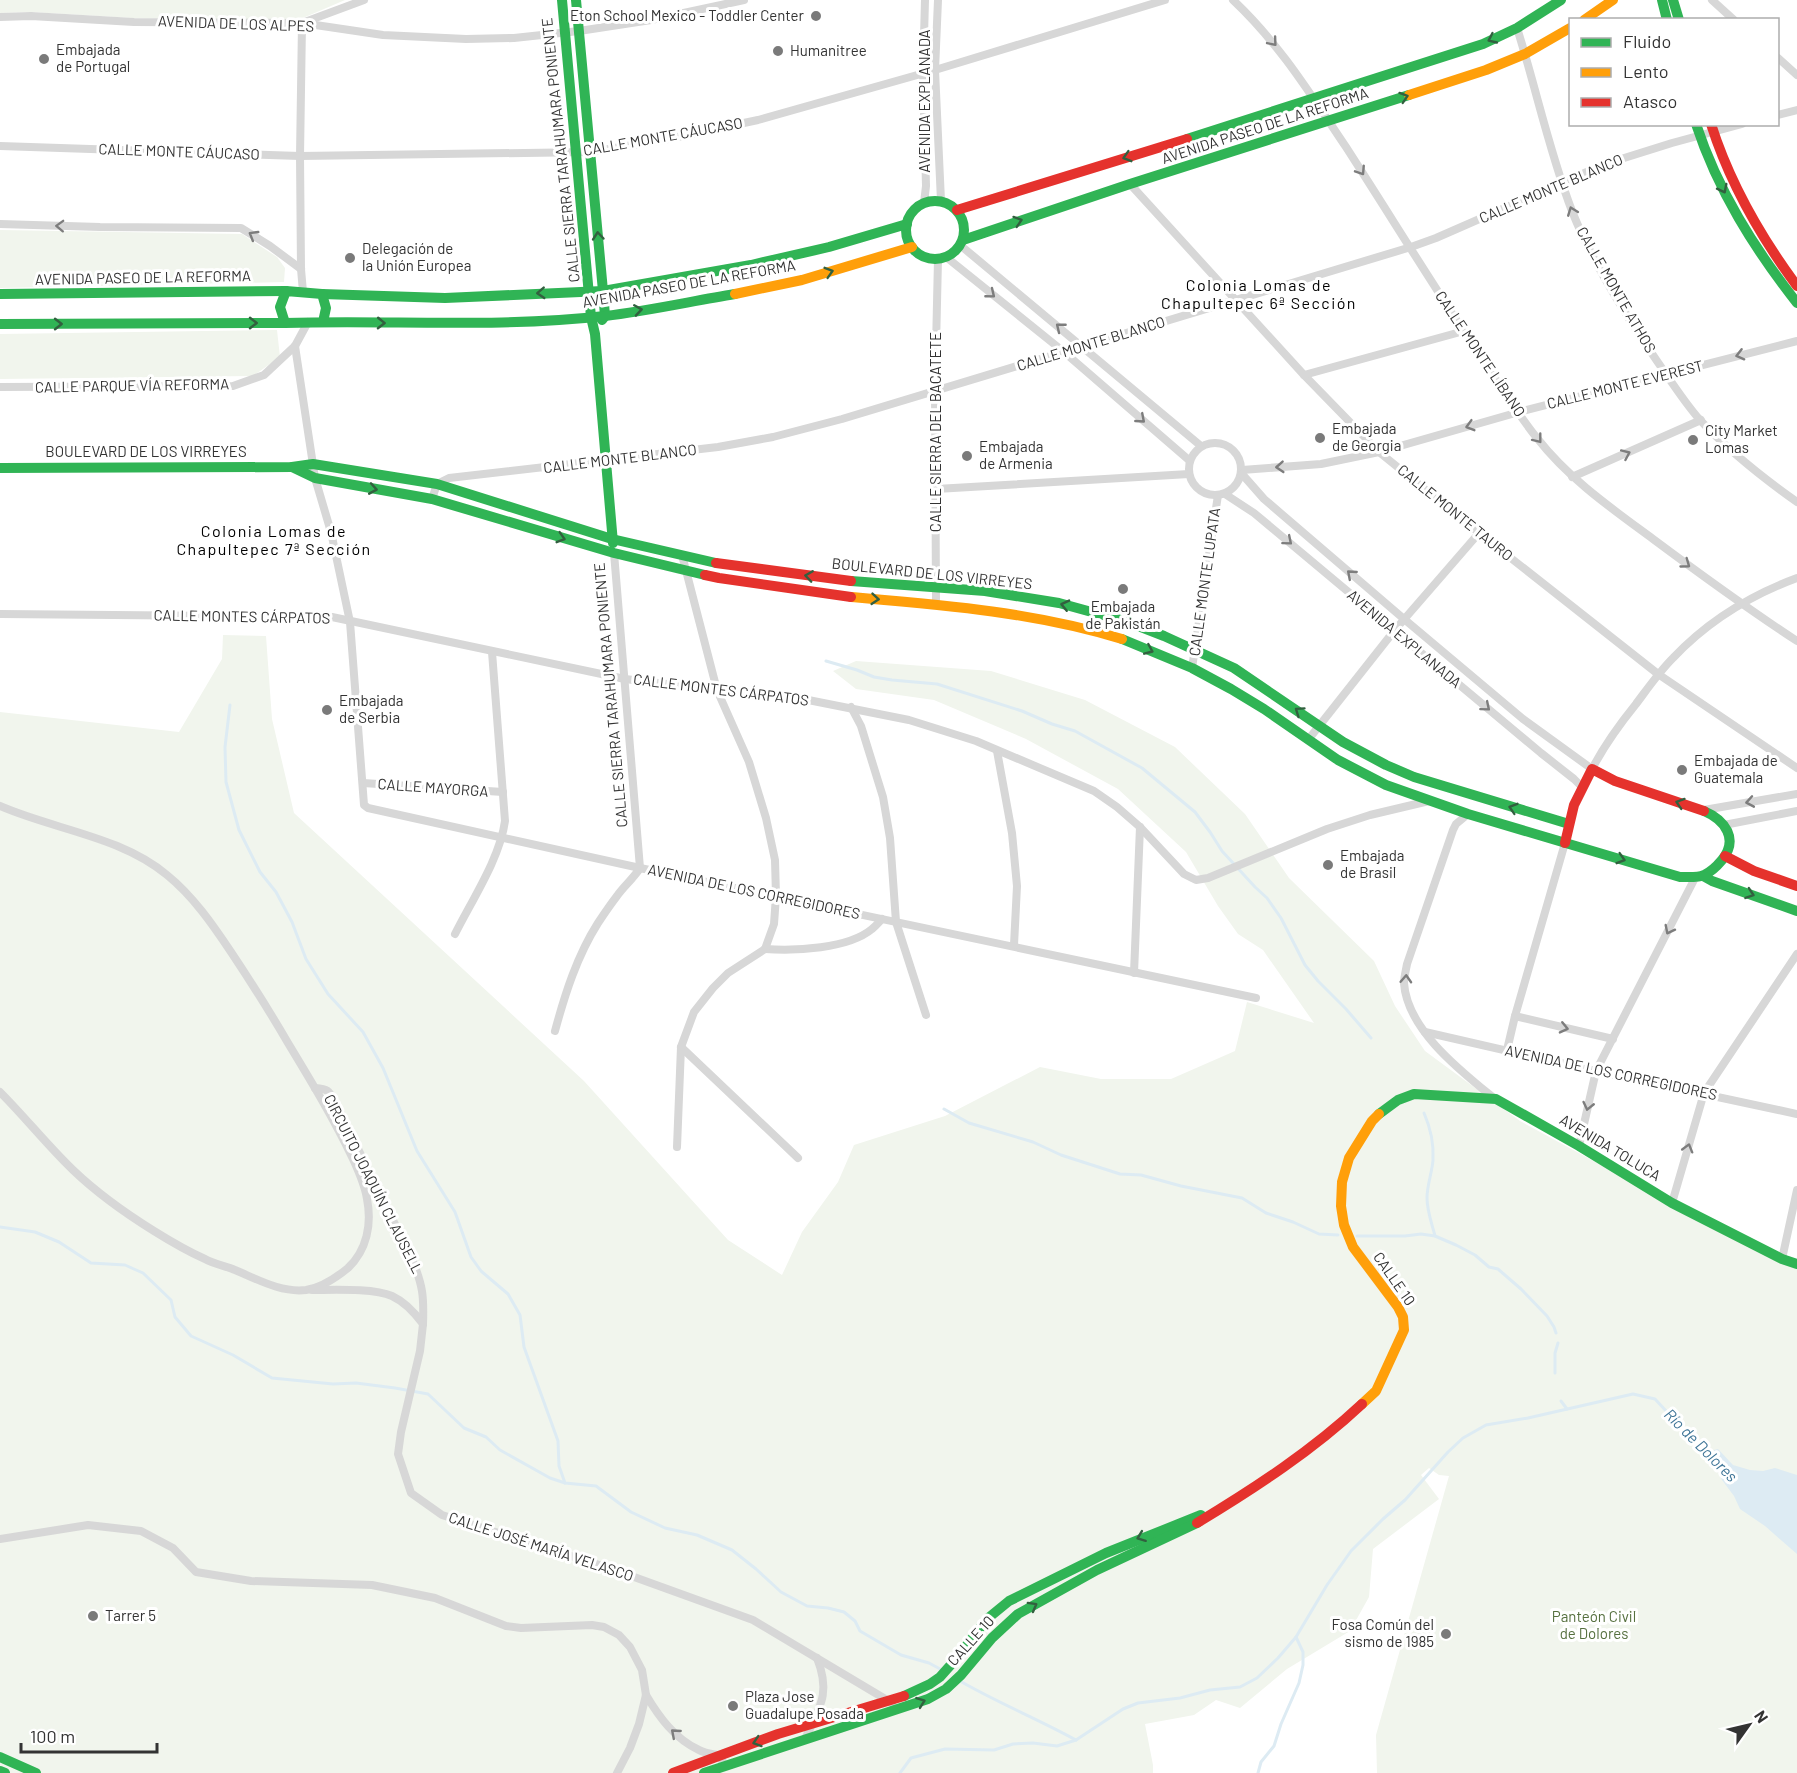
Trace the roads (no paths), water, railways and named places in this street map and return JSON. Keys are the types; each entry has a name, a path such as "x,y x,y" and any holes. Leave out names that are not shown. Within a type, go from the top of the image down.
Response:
{"street":[{"path":"303,292 300,156 302,23 364,0"},
{"name":"CALLE SIERRA TARAHUMARA PONIENTE","path":"562,0 591,317 595,334 604,460 626,679 640,868"},
{"name":"CALLE SIERRA TARAHUMARA PONIENTE","path":"576,0 605,316"},
{"name":"AVENIDA DE LOS ALPES","path":"0,17 31,16 134,22 302,23 383,35 466,39 514,38 651,20 744,0"},
{"name":"AVENIDA EXPLANADA","path":"924,203 926,186 923,73 925,0"},
{"name":"AVENIDA EXPLANADA","path":"938,0 935,70 941,201"},
{"name":"CALLE MONTE CÁUCASO","path":"0,146 300,156 591,152 758,120 935,70 1165,0"},
{"name":"CALLE MONTE LÍBANO","path":"1233,0 1274,43 1315,99 1464,331 1536,438 1572,477 1597,498 1742,604 1797,641"},
{"name":"AVENIDA PASEO DE LA REFORMA","path":"957,210 1315,99 1483,44 1517,27 1561,0"},
{"path":"1587,18 1612,0"},
{"path":"1662,0 1666,18"},
{"path":"1712,0 1732,18"},
{"name":"CALLE MONTE ATHOS","path":"1517,27 1562,182 1582,236 1632,325 1701,420 1747,464 1797,502"},
{"name":"AVENIDA PASEO DE LA REFORMA","path":"961,243 1130,184 1486,70 1525,54 1569,29"},
{"path":"1779,58 1797,75"},
{"path":"1779,115 1797,110"},
{"name":"CALLE MONTE BLANCO","path":"437,484 449,478 718,447 773,437 842,419 1411,247 1605,164 1698,130 1727,126"},
{"path":"1712,128 1730,175 1790,284 1797,303"},
{"path":"1698,130 1744,228 1790,284"},
{"name":"CALLE MONTE TAURO","path":"1130,184 1304,375 1379,452 1658,674 1797,768"},
{"path":"942,258 954,252 961,243 965,230 963,220 957,210 950,204 932,200 916,208 910,215 906,232 912,247 923,256 942,258 1064,352 1190,461"},
{"path":"0,224 241,228 301,269"},
{"name":"AVENIDA PASEO DE LA REFORMA","path":"322,294 445,298 603,291 752,265 829,247 907,224"},
{"path":"961,243 1201,446"},
{"name":"AVENIDA PASEO DE LA REFORMA","path":"322,322 448,324 605,316 754,291 802,280 912,247"},
{"name":"CALLE SIERRA DEL BACATETE","path":"936,604 935,391 942,258"},
{"path":"0,324 285,323 322,322 326,312 326,302 322,294 286,291 279,306 280,315 285,323"},
{"name":"AVENIDA PASEO DE LA REFORMA","path":"0,294 286,291"},
{"path":"595,334 605,316"},
{"name":"CALLE PARQUE VÍA REFORMA","path":"0,387 233,386 264,375 295,346 308,322"},
{"path":"1304,375 1464,331"},
{"name":"CALLE MONTE EVEREST","path":"1242,472 1321,464 1379,452 1519,412 1797,341"},
{"path":"295,346 315,478 331,532 350,621 363,783"},
{"path":"1572,477 1701,420"},
{"path":"1217,442 1225,444 1238,454 1242,472 1237,484 1221,495 1203,492 1197,488 1189,474 1190,461 1201,446 1217,442"},
{"name":"BOULEVARD DE LOS VIRREYES","path":"0,468 292,467 313,464 437,484 612,538 720,564 836,580 936,586 1026,597 1068,606 1128,622 1234,668 1370,758 1414,777 1569,824"},
{"name":"BOULEVARD DE LOS VIRREYES","path":"292,467 315,478 432,499 614,553 685,571 834,595 1024,615 1056,621 1133,643 1192,668 1264,709 1338,760 1386,785 1468,814 1680,877 1699,877"},
{"name":"AVENIDA EXPLANADA","path":"1242,472 1264,499 1404,619 1523,719 1592,769"},
{"path":"936,489 1189,474"},
{"path":"432,499 437,484"},
{"name":"AVENIDA EXPLANADA","path":"1221,495 1254,513 1581,786"},
{"name":"CALLE MONTE LUPATA","path":"1192,668 1221,495"},
{"path":"1308,740 1394,631 1479,533"},
{"path":"677,1147 681,1047 694,1012 712,988 728,973 765,949 774,924 776,897 775,860 766,818 749,762 717,690 682,555"},
{"path":"1507,1050 1565,843 1571,811 1581,786 1609,740 1658,674 1689,642 1742,604 1763,592 1797,578"},
{"name":"CALLE MONTES CÁRPATOS","path":"0,614 332,617 626,679 788,696 851,708 927,725 966,738 1094,791 1118,807 1184,874 1196,880 1208,878 1327,829 1370,815 1430,801"},
{"path":"455,934 503,837 505,821 492,652"},
{"path":"851,708 861,726 883,797 890,837 896,922 926,1015"},
{"path":"997,751 1012,834 1017,886 1014,945"},
{"path":"1579,1146 1596,1071 1699,877 1716,867 1730,846 1729,835 1724,825 1715,816 1616,781 1592,769"},
{"name":"CALLE MAYORGA","path":"363,783 503,792"},
{"name":"AVENIDA DE LOS CORREGIDORES","path":"363,783 364,805 375,810 1256,998"},
{"path":"1702,810 1797,794"},
{"name":"CIRCUITO JOAQUÍN CLAUSELL","path":"0,807 104,841 147,861 167,874 192,899 216,930 266,1004 348,1148 362,1178 367,1198 369,1219 367,1235 354,1262 343,1272 308,1290"},
{"path":"1724,825 1797,812"},
{"name":"AVENIDA TOLUCA","path":"1468,814 1453,830 1407,964 1404,981 1407,999 1425,1032 1457,1068 1496,1099 1672,1203 1782,1259 1797,1264"},
{"path":"1134,973 1140,827"},
{"path":"1725,856 1754,871 1797,886"},
{"path":"555,1031 578,961 597,925 640,868"},
{"path":"1699,877 1797,911"},
{"path":"765,949 789,951 816,948 856,939 872,930 882,919"},
{"path":"1672,1203 1704,1093 1797,954"},
{"path":"1515,1016 1613,1039"},
{"name":"AVENIDA DE LOS CORREGIDORES","path":"1425,1032 1797,1114"},
{"path":"681,1047 798,1158"},
{"name":"CIRCUITO JOAQUÍN CLAUSELL","path":"315,1088 326,1089 332,1096 412,1259 421,1280 424,1299 423,1324"},
{"path":"0,1092 74,1172 93,1188 153,1230 207,1260 267,1284 290,1290 372,1291 391,1295 414,1312 423,1324"},
{"name":"CALLE 10","path":"704,1773 937,1695 957,1680 992,1638 1018,1614 1097,1570 1196,1524 1260,1483 1340,1425 1376,1391 1404,1330 1403,1317 1398,1307 1353,1247 1344,1225 1341,1206 1342,1182 1349,1158 1372,1122 1398,1100 1414,1094 1496,1099"},
{"path":"1782,1259 1797,1190"},
{"name":"CALLE JOSÉ MARÍA VELASCO","path":"423,1324 398,1454 411,1493 442,1515 651,1582 753,1620 901,1708"},
{"name":"CALLE 10","path":"673,1773 812,1723 889,1701 920,1689 943,1674 978,1627 997,1609 1016,1596 1101,1553 1216,1510"},
{"path":"0,1539 88,1525 141,1532 173,1548 196,1572 251,1581 372,1585 435,1598 506,1626 592,1624 604,1627 619,1635 630,1647 642,1670 645,1695 641,1717 633,1740 616,1773"},
{"path":"805,1739 822,1702 824,1685 817,1658"},
{"path":"645,1695 666,1726 699,1750 718,1755 725,1765"},
{"path":"0,1757 36,1773"},
{"path":"0,1771 5,1773"}],"waterway":[{"path":"826,661 874,677 937,684 1022,711 1075,731 1142,768 1195,812 1222,851 1267,898 1281,918 1305,965 1371,1038"},
{"path":"230,705 225,747 226,782 239,830 260,872 276,892 292,922 306,959 328,994 363,1032 383,1068 417,1151 455,1212 471,1257 481,1271 508,1294 520,1315 524,1347 558,1441 559,1466 565,1483"},
{"path":"944,1109 969,1123 1033,1142 1061,1155 1120,1174 1141,1175 1181,1186 1242,1198 1266,1213 1319,1234 1338,1235"},
{"path":"1424,1113 1433,1148 1427,1198 1435,1236"},
{"path":"0,1227 35,1232 59,1242 91,1263 125,1265 143,1273 171,1300 175,1317 191,1336 233,1355 272,1378 333,1384 356,1383 428,1394 464,1428 486,1437 500,1450 550,1478 565,1483 596,1486 631,1512 665,1528 697,1535 732,1550 781,1592 807,1606 844,1612 855,1621 860,1631 901,1655 929,1663 942,1670"},
{"path":"1357,1236 1421,1234 1435,1236 1456,1245 1475,1255 1489,1267 1498,1269 1521,1289 1547,1316 1556,1333"},
{"path":"1555,1373 1555,1353 1558,1343"},
{"name":"Río de Dolores","path":"900,1773 911,1758 945,1749 994,1750 1013,1744 1033,1743 1057,1746 1076,1740 1123,1709 1138,1703 1240,1687 1257,1678 1296,1637 1327,1585 1351,1551 1405,1500 1448,1452 1463,1438 1486,1425 1528,1418 1633,1394 1655,1399 1715,1464"},
{"path":"1561,1401 1567,1409"},
{"path":"1258,1773 1261,1762 1274,1746 1299,1683 1303,1652 1296,1637"},
{"path":"960,1681 1076,1740"}],"place":[{"name":"Eton School Mexico - Toddler Center","path":"816,16"},
{"name":"Humanitree","path":"778,51"},
{"name":"Embajada de Portugal","path":"44,59"},
{"name":"Delegación de la Unión Europea","path":"350,258"},
{"name":"Embajada de Georgia","path":"1320,438"},
{"name":"City Market Lomas","path":"1693,440"},
{"name":"Embajada de Armenia","path":"967,456"},
{"name":"Embajada de Pakistán","path":"1123,589"},
{"name":"Embajada de Serbia","path":"327,710"},
{"name":"Embajada de Guatemala","path":"1682,770"},
{"name":"Embajada de Brasil","path":"1328,865"},
{"name":"Tarrer 5","path":"93,1616"},
{"name":"Fosa Común del sismo de 1985","path":"1446,1634"},
{"name":"Plaza Jose Guadalupe Posada","path":"733,1706"}],"district":[{"name":"Colonia Lomas de Chapultepec 6ª Sección","path":"1259,294"},
{"name":"Colonia Lomas de Chapultepec 7ª Sección","path":"274,540"}],"park label":[{"name":"Panteón Civil de Dolores","path":"1594,1626"}]}
